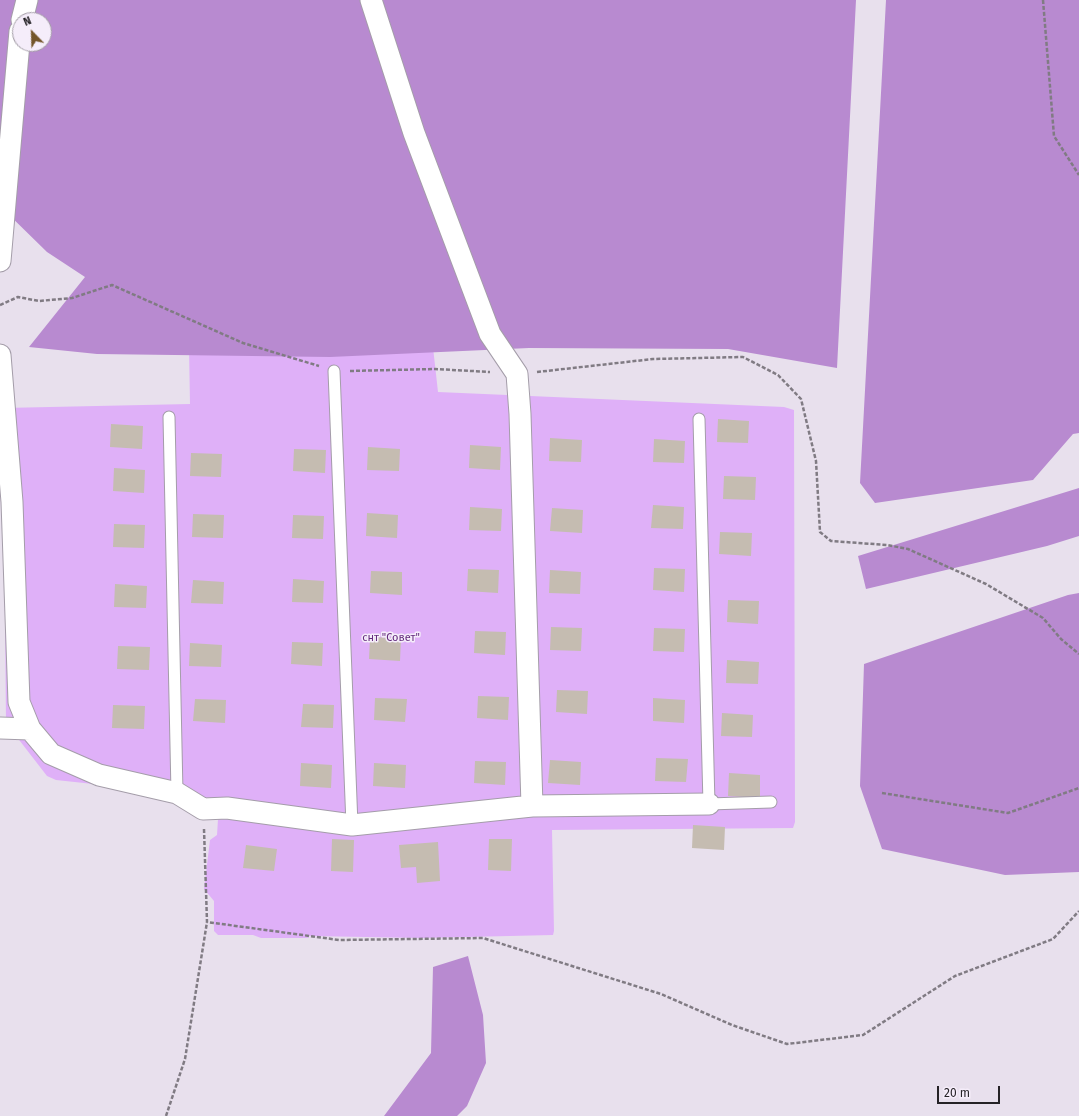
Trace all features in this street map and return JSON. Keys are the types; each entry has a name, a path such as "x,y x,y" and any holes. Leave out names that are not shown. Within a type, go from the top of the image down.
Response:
{"street":[{"path":"24,12 27,0"},
{"path":"371,0 414,133 490,334 517,374 521,422 532,806"},
{"path":"0,261 18,52"},
{"path":"0,355 12,502 19,702 30,729 51,754 99,775 177,793 203,809 227,808 352,825 532,806 709,804"},
{"path":"0,728 30,729"}],"lane":[{"path":"334,371 352,825"},
{"path":"169,417 177,793"},
{"path":"699,419 709,804 771,802"}],"path":[{"path":"1043,0 1054,136 1079,175"},
{"path":"0,305 18,297 39,301 72,298 112,285 243,342 334,371 435,369 517,374 574,370 653,360 743,357 778,375 802,399 816,462 820,532 831,541 880,544 908,549 986,584 1043,618 1061,639 1079,654"},
{"path":"882,794 1008,813 1079,788"},
{"path":"166,1116 185,1059 207,922 203,809"},
{"path":"207,922 339,940 484,938 661,994 732,1025 787,1044 863,1035 956,976 1053,939 1079,911"}],"green space":[{"name":"снт \"Совет\"","path":"418,213 438,392 784,407 794,410 795,822 793,828 552,830 553,935 423,938 309,936 308,938 261,938 253,935 218,935 214,931 214,901 204,889 210,840 217,835 218,819 177,793 56,780 47,776 6,723 3,408 190,404 187,233"}],"shaded area":[{"path":"0,0 856,0 837,368 728,349 529,348 330,357 97,354 29,347 85,277 47,252 0,206"},
{"path":"886,0 1079,0 1079,433 1073,434 1033,480 875,503 860,483"},
{"path":"1079,488 1079,536 1047,546 866,589 858,556"},
{"path":"1079,593 1079,872 1005,875 882,849 860,786 864,664 1068,595"},
{"path":"468,956 483,1015 486,1063 467,1106 457,1116 384,1116 431,1053 433,967"}],"building":[{"path":"718,419 749,421 748,443 717,442"},
{"path":"111,424 143,426 142,449 110,447"},
{"path":"550,438 582,440 581,462 549,461"},
{"path":"654,439 685,441 684,463 653,462"},
{"path":"470,445 501,447 500,470 469,468"},
{"path":"368,447 400,449 399,471 367,470"},
{"path":"294,449 326,450 325,473 293,471"},
{"path":"191,453 222,454 221,477 190,476"},
{"path":"114,468 145,470 144,493 113,491"},
{"path":"724,476 756,477 755,500 723,499"},
{"path":"653,505 684,507 683,529 651,528"},
{"path":"470,507 502,509 501,531 469,530"},
{"path":"552,508 583,510 582,533 550,531"},
{"path":"367,513 398,515 397,538 366,536"},
{"path":"193,514 224,515 223,538 192,537"},
{"path":"293,515 324,516 323,539 292,538"},
{"path":"114,524 145,525 144,548 113,547"},
{"path":"720,532 752,533 751,556 719,554"},
{"path":"654,568 685,569 684,592 653,590"},
{"path":"468,569 499,570 498,593 467,591"},
{"path":"550,570 581,572 580,594 549,593"},
{"path":"371,571 402,572 402,595 370,593"},
{"path":"293,579 324,581 323,603 292,602"},
{"path":"193,580 224,582 223,604 191,603"},
{"path":"115,584 147,586 146,608 114,607"},
{"path":"728,600 759,601 758,624 727,622"},
{"path":"551,627 582,628 581,651 550,650"},
{"path":"654,628 685,629 684,652 653,651"},
{"path":"475,631 506,632 505,655 474,653"},
{"path":"370,637 401,638 400,661 369,659"},
{"path":"292,642 323,643 322,666 291,664"},
{"path":"190,643 222,645 221,667 189,666"},
{"path":"118,646 150,647 149,670 117,669"},
{"path":"727,660 759,662 758,684 726,683"},
{"path":"557,690 588,691 587,714 556,712"},
{"path":"478,696 509,697 508,720 477,718"},
{"path":"375,698 407,699 405,722 374,720"},
{"path":"653,698 685,700 684,723 653,721"},
{"path":"195,699 226,700 225,723 193,721"},
{"path":"303,704 334,705 333,728 301,727"},
{"path":"113,705 145,706 144,729 112,728"},
{"path":"722,713 753,715 752,737 721,736"},
{"path":"656,758 688,759 686,782 655,781"},
{"path":"550,760 581,762 580,785 548,783"},
{"path":"475,761 506,762 505,785 474,783"},
{"path":"301,763 332,765 331,788 300,786"},
{"path":"374,763 406,765 405,788 373,786"},
{"path":"729,773 760,775 760,798 728,796"},
{"path":"693,825 725,827 724,850 692,848"},
{"path":"332,839 354,840 353,872 331,871"},
{"path":"489,839 512,839 511,871 488,870"},
{"path":"438,842 440,881 417,883 416,867 401,868 399,845"},
{"path":"246,845 277,849 274,871 243,868"}]}
